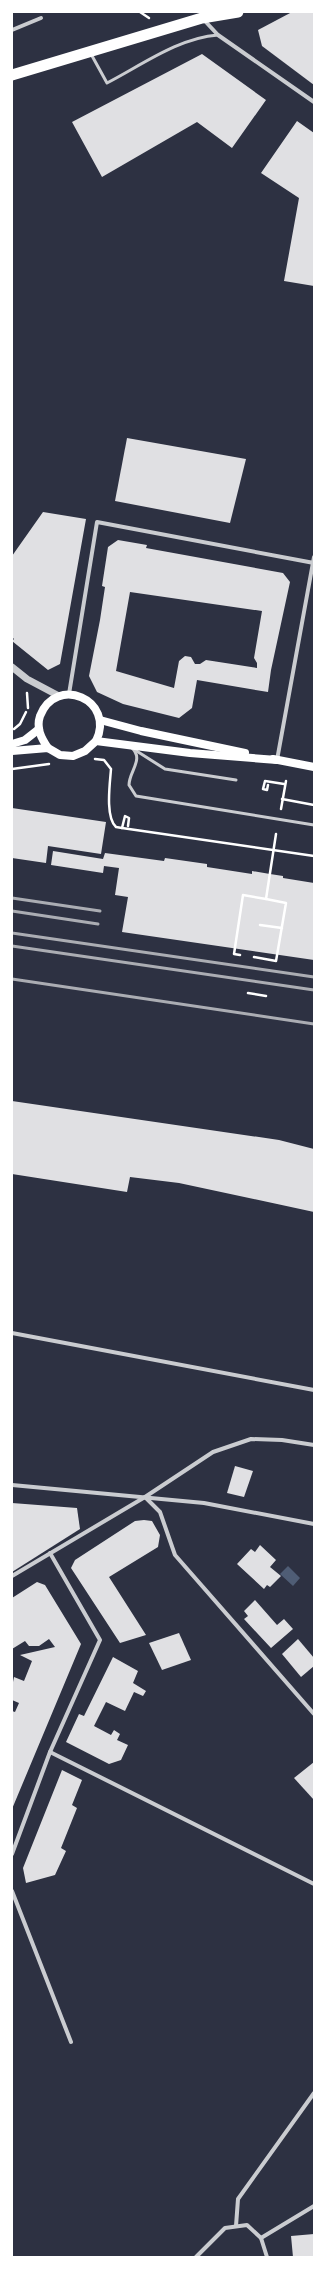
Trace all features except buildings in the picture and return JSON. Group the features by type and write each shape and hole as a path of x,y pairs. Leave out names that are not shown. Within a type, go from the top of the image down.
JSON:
{"highway":[{"path":"12,75 207,15 238,12"}],"main road":[{"path":"68,694 77,695 88,701 97,712 100,720 100,732 96,741 85,752 73,756 60,755 48,748 40,735 39,729 43,709 52,700 59,696 68,694"},
{"path":"100,720 141,731 314,767"},
{"path":"12,744 25,740 39,729"},
{"path":"96,741 131,748 277,760"},
{"path":"12,751 48,748"}],"street":[{"path":"207,15 218,35 314,102"},
{"path":"12,30 41,18"},
{"path":"68,694 97,522 313,563"},
{"path":"277,760 314,557"},
{"path":"12,667 27,679 59,696"},
{"path":"12,1333 314,1390"},
{"path":"12,1576 145,1497 213,1452 251,1439 282,1440 314,1445"},
{"path":"12,1485 204,1503 314,1524"},
{"path":"145,1497 160,1512 175,1555 314,1714"},
{"path":"12,1854 50,1752 100,1640 50,1553"},
{"path":"50,1752 314,1884"},
{"path":"12,1891 71,2042"},
{"path":"236,2226 238,2199 314,2093"},
{"path":"261,2238 314,2206"},
{"path":"196,2257 225,2228 247,2225 261,2238 267,2257"}],"lane":[{"path":"90,52 107,83 179,45 199,37 218,35"},
{"path":"131,748 165,769 236,780"},
{"path":"131,748 137,762 131,772 129,785 136,796 314,825"}],"path":[{"path":"140,12 149,18"},
{"path":"12,730 20,724 30,704 26,690"},
{"path":"93,760 104,760 110,766 111,773 108,786 112,821 116,827 314,856"},
{"path":"12,769 50,764"},
{"path":"268,785 267,790 263,789 265,781 284,784"},
{"path":"281,810 284,784 286,781"},
{"path":"282,800 314,805"},
{"path":"122,828 125,816 129,818 128,826"},
{"path":"266,899 276,834"},
{"path":"240,955 234,954 243,895 286,903 276,961 254,957"},
{"path":"239,921 244,922"},
{"path":"260,925 282,928"},
{"path":"248,993 266,996"}],"water":[{"path":"288,1566 300,1578 293,1586 280,1574"}],"railway":[{"path":"12,898 100,911"},
{"path":"12,911 98,924"},
{"path":"12,933 314,977"},
{"path":"12,946 314,990"},
{"path":"12,979 314,1024"}]}
